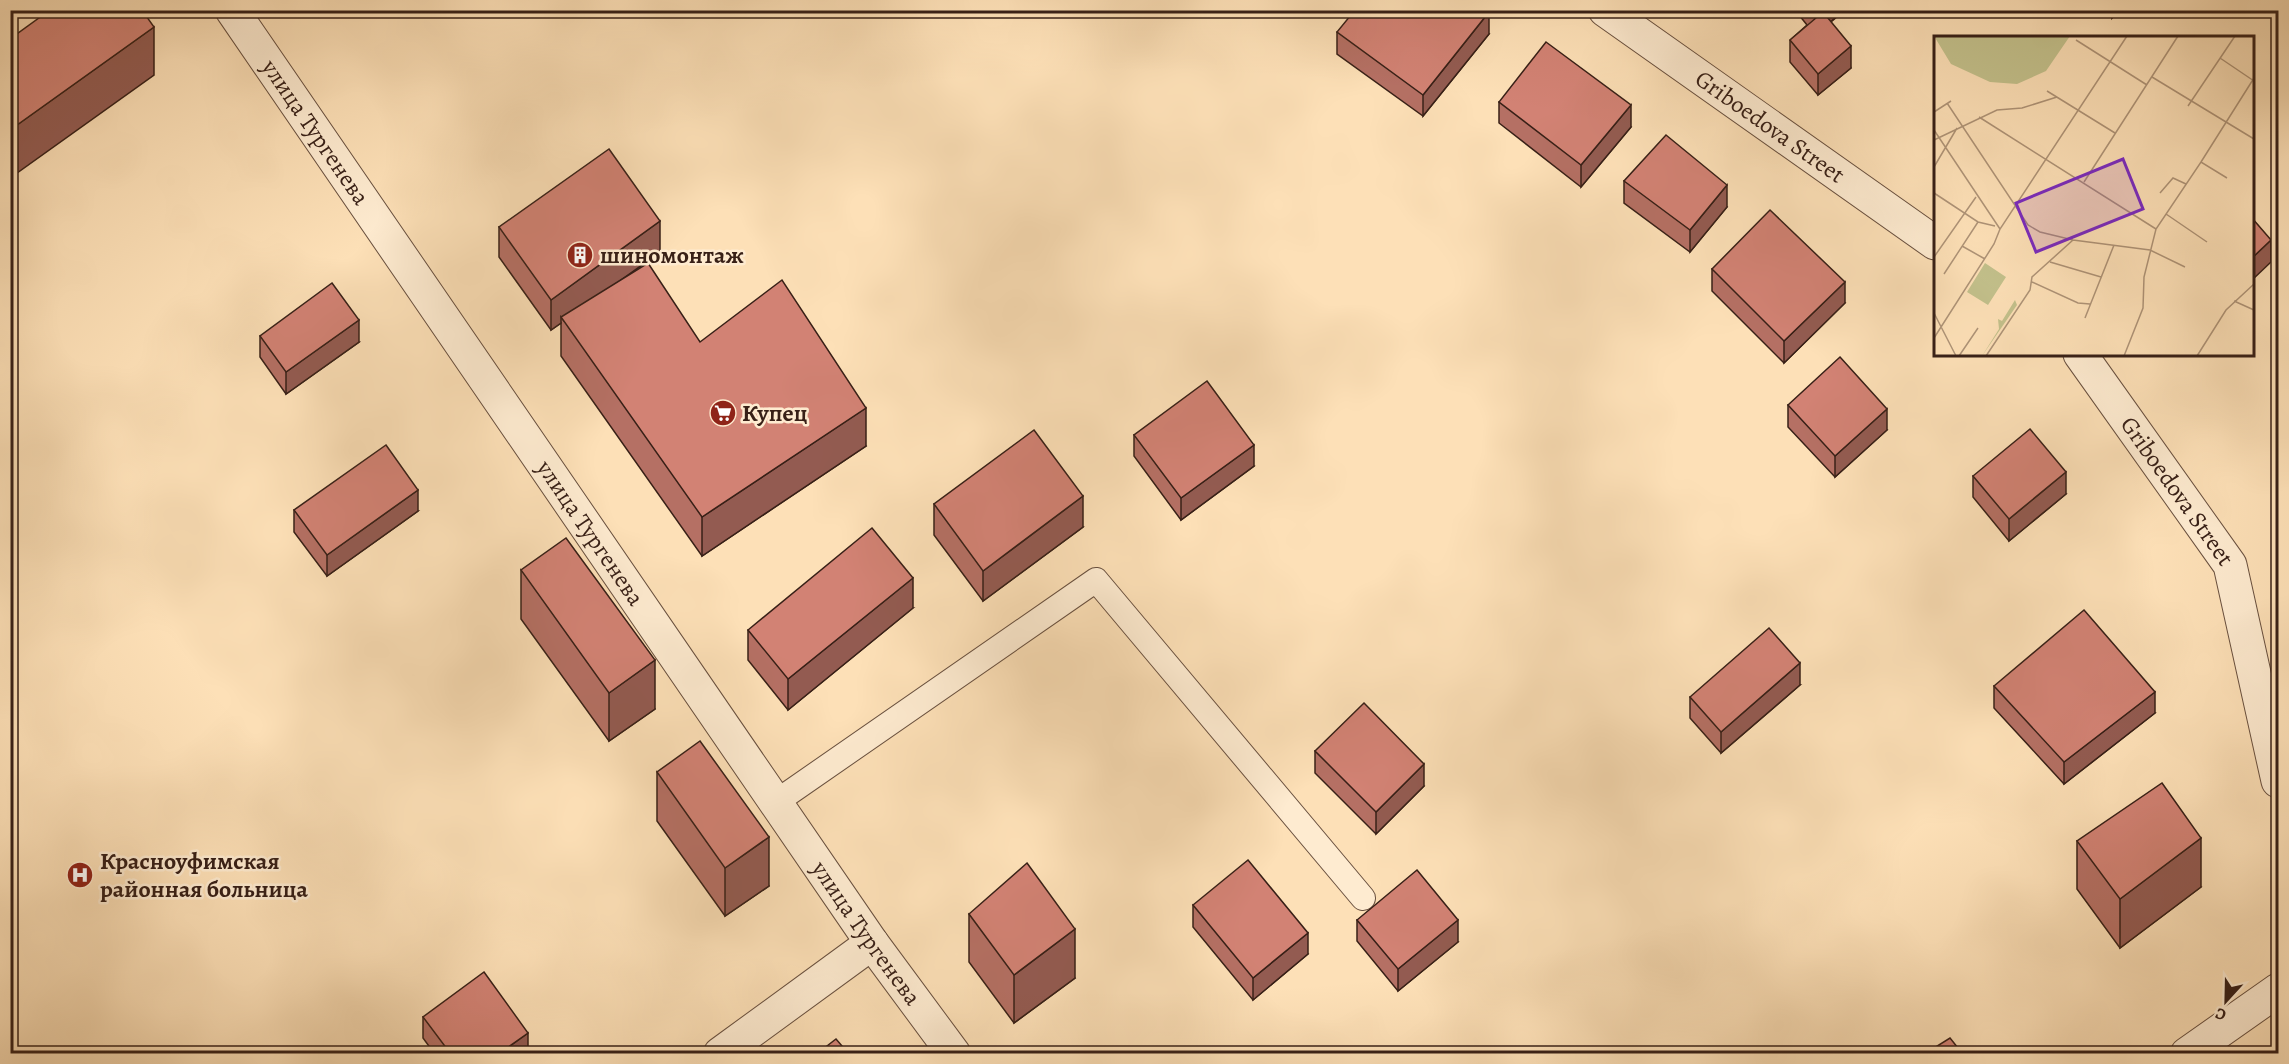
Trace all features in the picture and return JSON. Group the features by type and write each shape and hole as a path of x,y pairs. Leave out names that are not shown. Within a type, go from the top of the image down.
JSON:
{"street":[{"name":"улица Тургенева","path":"232,10 872,943 954,1053"},
{"name":"Griboedova Street","path":"1605,10 1934,242"},
{"name":"Griboedova Street","path":"2081,356 2230,565 2278,781"},
{"path":"720,1053 872,943"},
{"path":"2187,1053 2278,990"}],"lane":[{"path":"776,802 1096,580 1364,898"}],"building":[{"path":"50,10 142,10 154,27 10,130 10,39"},
{"path":"1355,10 1487,10 1489,12 1423,95 1337,32"},
{"path":"1823,12 1851,46 1818,74 1790,40"},
{"path":"1546,42 1631,105 1581,165 1499,102"},
{"path":"1666,135 1727,185 1690,230 1624,181"},
{"name":"шиномонтаж","path":"609,149 660,221 551,300 499,227"},
{"path":"1770,210 1845,282 1784,341 1712,269"},
{"path":"2253,219 2271,240 2253,257"},
{"name":"Купец","path":"648,263 700,342 782,280 866,408 702,517 561,317"},
{"path":"332,283 359,320 286,372 260,336"},
{"path":"1840,357 1887,409 1835,456 1788,405"},
{"path":"1207,381 1254,445 1181,498 1134,435"},
{"path":"2030,429 2066,472 2009,519 1973,476"},
{"path":"1034,430 1083,496 983,571 934,504"},
{"path":"386,445 418,490 327,555 294,510"},
{"path":"872,528 913,578 788,679 748,630"},
{"path":"566,538 655,660 609,693 521,570"},
{"path":"2084,610 2155,692 2064,762 1994,686"},
{"path":"1769,628 1800,663 1721,732 1690,697"},
{"path":"1364,703 1424,764 1376,812 1315,751"},
{"path":"700,741 769,837 725,868 657,772"},
{"path":"2162,783 2201,838 2120,899 2077,841"},
{"path":"1248,860 1308,933 1253,978 1193,905"},
{"path":"1027,863 1075,929 1014,975 969,914"},
{"path":"1417,870 1458,920 1398,969 1357,920"},
{"path":"484,972 528,1033 500,1053 450,1053 423,1017"},
{"path":"1950,1038 1962,1053 1926,1053"},
{"path":"836,1039 848,1053 818,1053"}],"place":[{"name":"шиномонтаж","path":"580,255"},
{"name":"Купец","path":"723,413"},
{"name":"Красноуфимская районная больница","path":"80,875"}]}
